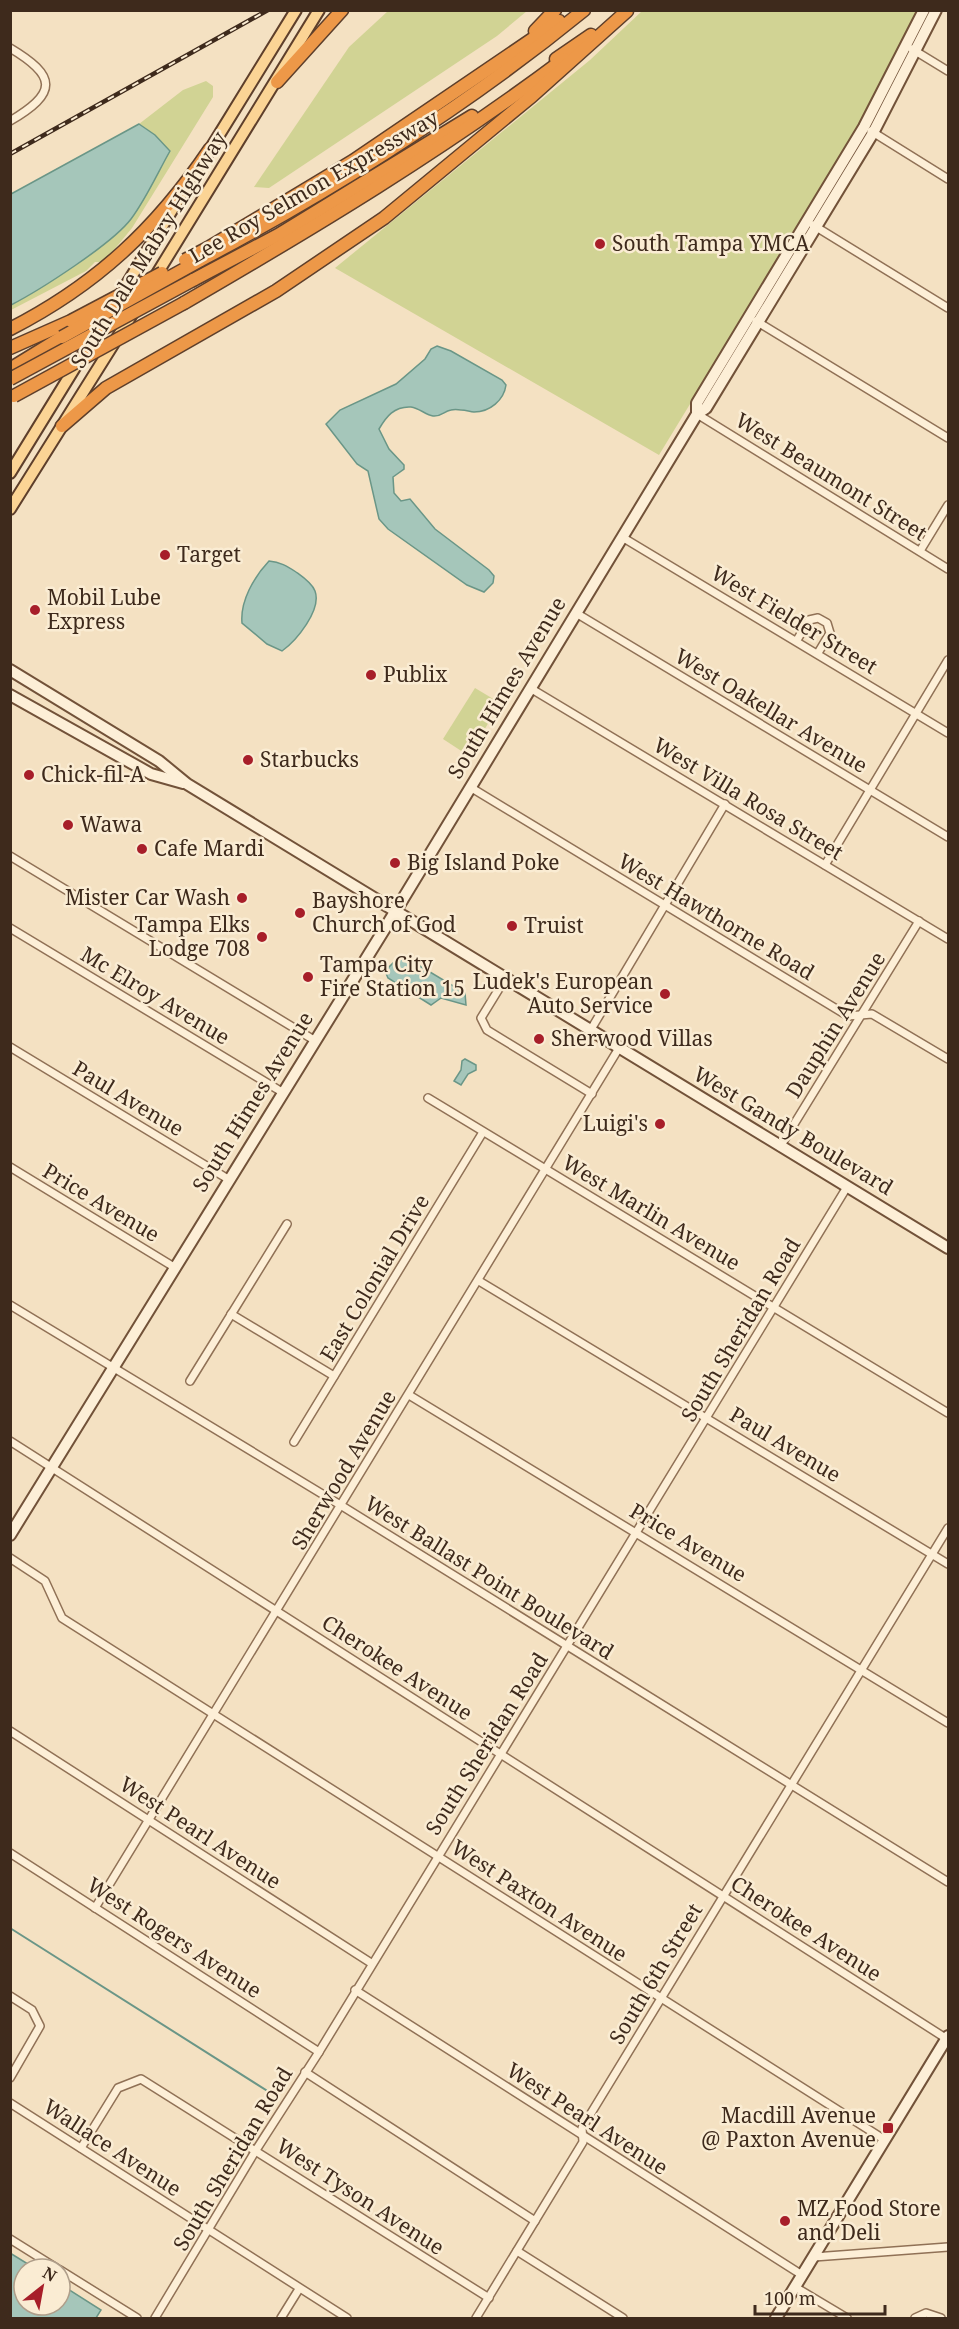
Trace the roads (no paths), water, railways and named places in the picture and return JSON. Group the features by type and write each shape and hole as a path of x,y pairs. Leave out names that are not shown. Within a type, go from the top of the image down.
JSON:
{"highway":[{"path":"277,82 342,10"},
{"path":"491,67 555,10"},
{"name":"Lee Roy Selmon Expressway","path":"10,348 71,321 208,248 353,161 575,10"},
{"path":"10,363 287,214 391,151 522,59 584,10"},
{"path":"12,397 184,303 358,201 441,147 627,10"},
{"path":"62,426 106,388 276,291 384,218 532,96 627,10"},
{"name":"Lee Roy Selmon Expressway","path":"10,379 278,235 427,145 627,10"},
{"path":"10,329 69,297 114,262 159,216 210,149"},
{"path":"10,369 62,337"}],"main road":[{"name":"South Dale Mabry Highway","path":"10,473 296,10"},
{"name":"South Dale Mabry Highway","path":"10,509 277,82 319,10"}],"street":[{"name":"South Himes Avenue","path":"10,1535 395,912 697,414 697,402 754,319 869,130 910,48 924,10"},
{"name":"South Himes Avenue","path":"910,48 936,10"},
{"path":"10,48 32,61 43,73 46,83 44,95 35,106 10,121"},
{"path":"910,48 948,71"},
{"path":"869,130 948,178"},
{"path":"812,224 948,308"},
{"path":"754,319 948,438"},
{"name":"West Beaumont Street","path":"697,414 948,569"},
{"path":"920,552 948,505"},
{"name":"West Fielder Street","path":"622,537 797,640 948,733"},
{"name":"West Oakellar Avenue","path":"576,613 948,837"},
{"path":"797,640 809,620 818,618 827,623 830,633 818,653"},
{"path":"825,865 948,660"},
{"name":"West Gandy Boulevard","path":"10,670 159,761 187,784 948,1248"},
{"name":"West Villa Rosa Street","path":"530,688 948,939"},
{"name":"West Gandy Boulevard","path":"10,695 151,774 187,784"},
{"name":"West Hawthorne Road","path":"470,787 848,1016 872,1014 948,1059"},
{"path":"590,1031 725,804"},
{"path":"10,856 314,1040"},
{"name":"Dauphin Avenue","path":"780,1147 919,921"},
{"name":"Mc Elroy Avenue","path":"10,928 282,1092"},
{"path":"505,979 481,1018 487,1030 592,1094"},
{"name":"Paul Avenue","path":"10,1047 228,1179"},
{"name":"Sherwood Avenue","path":"95,1908 547,1170 619,1048"},
{"name":"West Marlin Avenue","path":"428,1098 948,1413"},
{"name":"East Colonial Drive","path":"294,1442 483,1132"},
{"name":"Price Avenue","path":"10,1167 174,1267"},
{"name":"South Sheridan Road","path":"155,2319 256,2150 319,2052 371,1963 847,1187"},
{"path":"190,1381 287,1224"},
{"name":"Paul Avenue","path":"479,1281 948,1564"},
{"name":"West Ballast Point Boulevard","path":"10,1305 342,1506 948,1882"},
{"path":"231,1314 334,1376"},
{"name":"Price Avenue","path":"409,1395 637,1531 948,1723"},
{"name":"Cherokee Avenue","path":"10,1441 948,2038"},
{"name":"South 6th Street","path":"476,2319 583,2142 582,2128 948,1528"},
{"name":"West Paxton Avenue","path":"10,1558 45,1581 62,1618 885,2140"},
{"name":"West Pearl Avenue","path":"10,1731 371,1963"},
{"name":"West Rogers Avenue","path":"10,1853 319,2052"},
{"name":"West Pearl Avenue","path":"355,1990 802,2275"},
{"path":"10,1996 32,2010 40,2026 10,2078"},
{"path":"776,2319 948,2038"},
{"path":"305,2072 535,2221"},
{"name":"West Tyson Avenue","path":"81,2148 118,2088 141,2079 489,2298"},
{"name":"Wallace Avenue","path":"10,2103 347,2319"},
{"path":"10,2239 38,2257"},
{"path":"814,2257 948,2247"},
{"path":"517,2251 622,2319"},
{"path":"72,2278 137,2319"},
{"path":"795,2287 848,2319"},
{"path":"281,2319 299,2289"},
{"path":"915,2319 926,2313 941,2319"}],"water":[{"path":"139,124 155,135 170,151 147,195 131,219 92,253 57,278 11,305 11,194"},
{"path":"437,346 451,351 502,380 506,385 502,396 491,407 474,412 453,409 436,416 411,407 400,408 388,417 379,429 389,449 404,465 404,469 393,477 394,493 401,501 410,499 435,529 489,570 494,576 493,583 484,592 467,585 388,529 379,519 368,471 357,464 326,424 340,410 396,384 425,359 431,349"},
{"path":"269,561 277,562 296,572 310,583 315,591 315,607 311,616 294,640 282,651 267,644 242,623 243,606 249,590"},
{"path":"398,958 410,960 465,993 466,1005 441,998 431,1005 388,978 385,971"},
{"path":"465,1059 476,1065 476,1070 468,1074 461,1085 454,1081"},
{"path":"10,2253 16,2257 12,2257 12,2317 72,2317 72,2292 101,2310 96,2318 11,2318"}],"waterway":[{"path":"10,1928 277,2097"}],"railway":[{"path":"10,154 268,10"}],"place":[{"name":"South Tampa YMCA","path":"600,244"},
{"name":"Target","path":"165,555"},
{"name":"Mobil Lube Express","path":"35,610"},
{"name":"Publix","path":"371,675"},
{"name":"Starbucks","path":"248,760"},
{"name":"Chick-fil-A","path":"29,775"},
{"name":"Wawa","path":"68,825"},
{"name":"Cafe Mardi","path":"142,849"},
{"name":"Big Island Poke","path":"395,863"},
{"name":"Mister Car Wash","path":"242,898"},
{"name":"Bayshore Church of God","path":"300,913"},
{"name":"Truist","path":"512,926"},
{"name":"Tampa Elks Lodge 708","path":"262,937"},
{"name":"Tampa City Fire Station 15","path":"308,977"},
{"name":"Ludek's European Auto Service","path":"665,994"},
{"name":"Sherwood Villas","path":"539,1039"},
{"name":"Luigi's","path":"660,1124"},
{"name":"Macdill Avenue @ Paxton Avenue","path":"888,2128"},
{"name":"MZ Food Store and Deli","path":"785,2221"}]}
